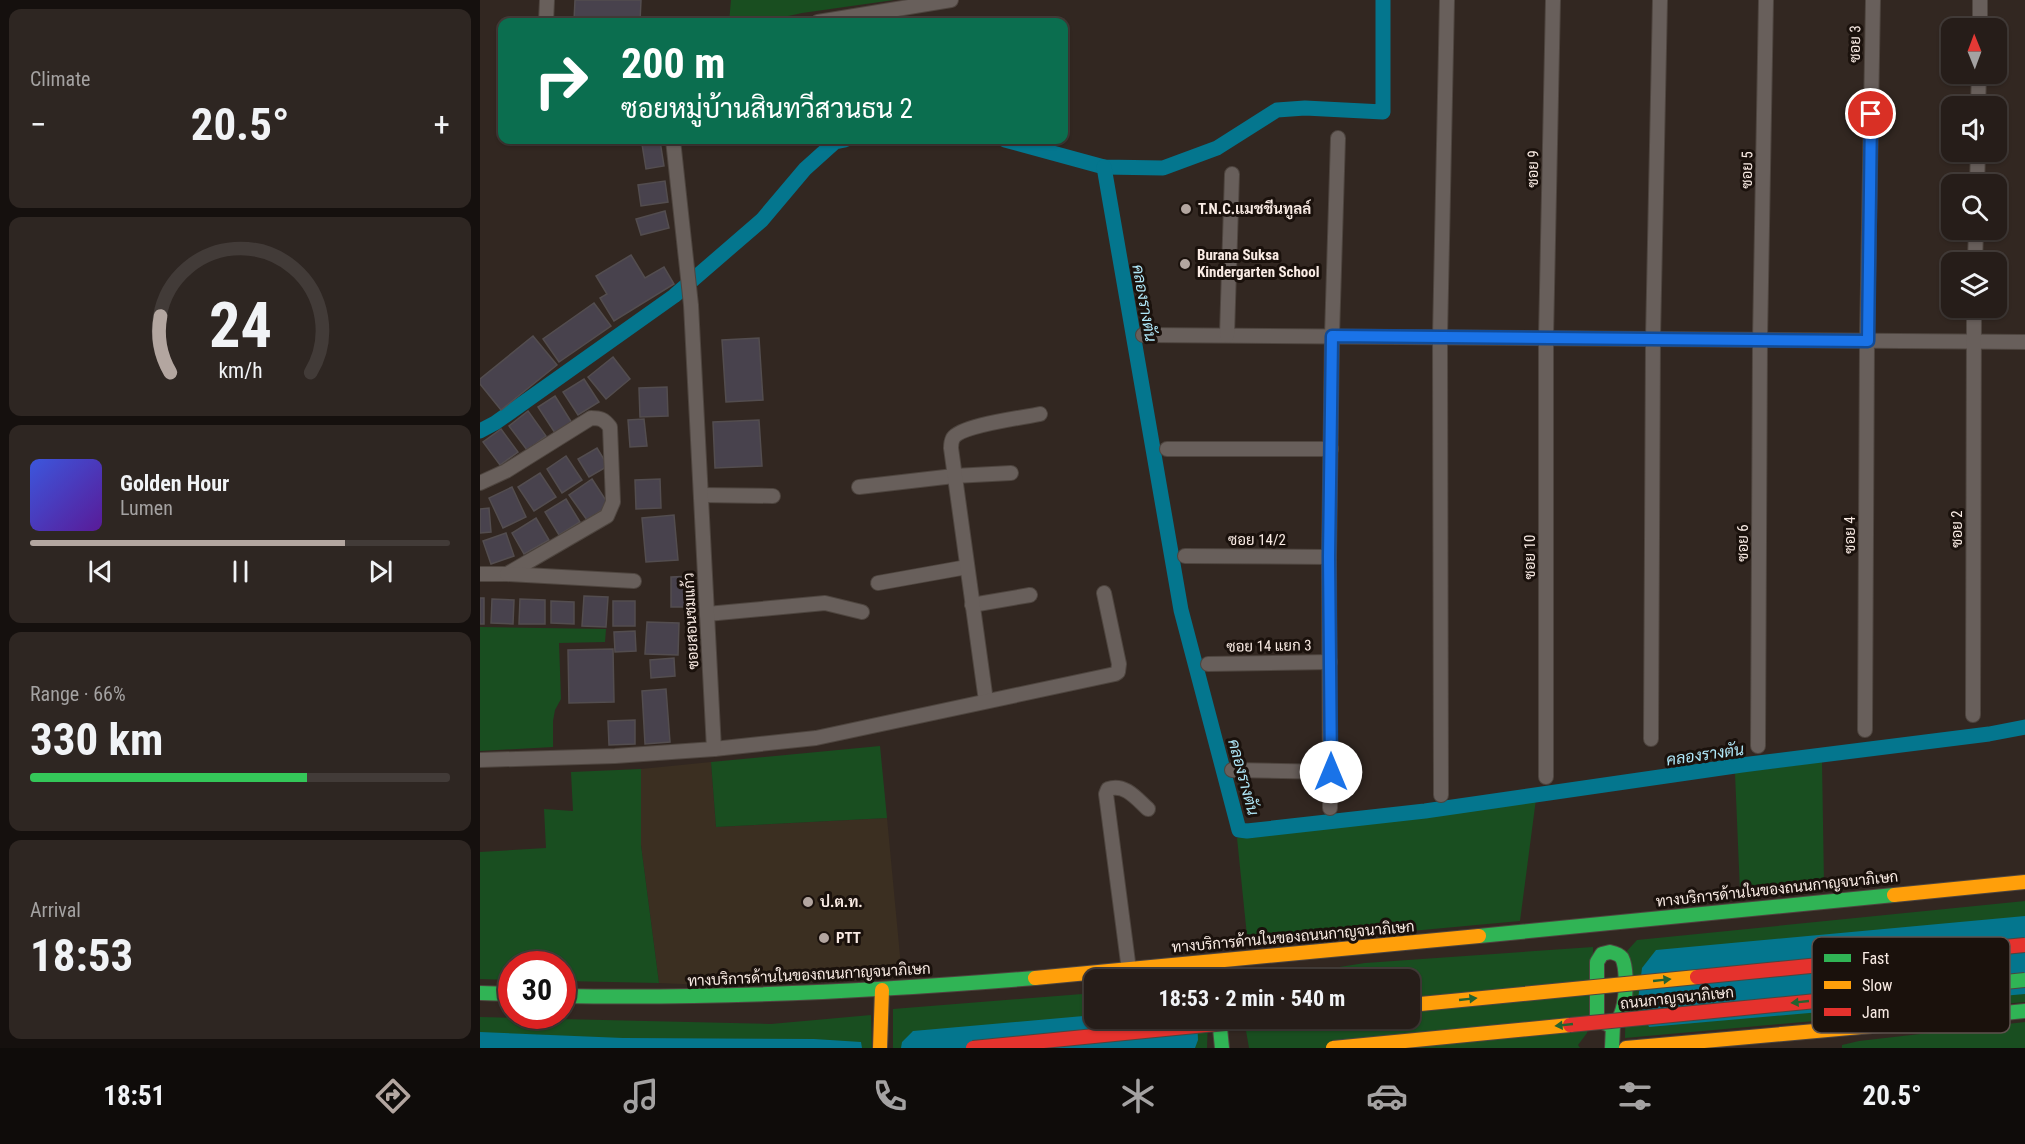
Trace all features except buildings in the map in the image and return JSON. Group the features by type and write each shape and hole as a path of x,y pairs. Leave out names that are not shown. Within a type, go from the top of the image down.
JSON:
{"main road":[{"name":"ทางบริการด้านในของถนนกาญจนาภิเษก","path":"1150,969 1613,937 2025,882"},
{"path":"1613,937 1624,963 1623,1014 1613,1025 1603,1023 1597,1017 1597,962 1606,952 1613,937"},
{"name":"ถนนกาญจนาภิเษก","path":"2010,946 2025,945"},
{"name":"ถนนกาญจนาภิเษก","path":"1420,1004 1812,966"},
{"name":"ทางบริการด้านในของถนนกาญจนาภิเษก","path":"576,996 742,997 882,990 1084,974"},
{"name":"ถนนกาญจนาภิเษก","path":"2010,981 2025,980"},
{"path":"880,1048 882,990"},
{"path":"480,993 498,994"},
{"name":"ถนนกาญจนาภิเษก","path":"1333,1048 1812,1001"},
{"path":"2010,1013 2025,1011"},
{"path":"1612,1048 1613,1025"},
{"path":"973,1048 1165,1029"},
{"path":"1220,1029 1222,1048"},
{"path":"1626,1048 1812,1032"}],"street":[{"path":"546,18 547,0"},
{"path":"842,18 951,0"},
{"path":"1441,795 1440,337 1447,0"},
{"name":"ซอย 9","path":"1546,338 1553,0"},
{"path":"1651,739 1653,339 1660,0"},
{"name":"ซอย 5","path":"1760,340 1766,0"},
{"name":"ซอย 3","path":"1868,341 1873,0"},
{"path":"1980,0 1980,18"},
{"path":"1330,808 1329,557 1338,138"},
{"name":"ซอยสอนชมแก้ว","path":"674,144 691,305 714,749"},
{"path":"1227,335 1232,174"},
{"name":"ซอย 2","path":"1973,715 1974,318"},
{"path":"1143,335 2025,342"},
{"name":"ซอย 10","path":"1546,338 1546,777"},
{"name":"ซอย 6","path":"1758,746 1760,340"},
{"name":"ซอย 4","path":"1865,730 1868,341"},
{"path":"986,701 951,447 953,439 959,433 974,427 1040,414"},
{"path":"480,483 506,471 591,418 605,420 610,427 613,502 607,516 507,574"},
{"path":"1167,449 1331,449"},
{"path":"860,487 954,476 1011,473"},
{"path":"701,495 773,496"},
{"name":"ซอย 14/2","path":"1185,556 1329,557"},
{"path":"878,583 967,567"},
{"path":"480,574 634,581"},
{"path":"480,760 615,756 714,749 816,738 1109,676 1118,672 1119,664 1104,593"},
{"path":"972,605 1030,596"},
{"path":"707,614 825,603 862,612"},
{"name":"ซอย 14 แยก 3","path":"1208,664 1330,662"},
{"path":"1232,770 1331,772"},
{"path":"1129,969 1106,805 1108,789 1113,787 1125,789 1148,809"}],"shaded area":[{"name":"ป.ต.ท.","path":"711,762 716,827 887,818 902,977 727,986 659,983 641,845 641,769"}],"green space":[{"path":"731,0 894,0 779,18 729,18"},
{"path":"480,627 606,629 605,642 559,643 561,699 555,710 553,721 553,747 480,751"},
{"path":"880,746 887,818 716,827 711,762"},
{"path":"1822,762 1824,885 1740,892 1735,773"},
{"path":"641,769 641,845 659,983 576,981 576,951 498,951 498,980 480,979 480,852 546,848 544,809 573,811 571,772"},
{"path":"1536,799 1520,921 1248,946 1237,838"},
{"path":"2025,901 2025,1002 2010,1003 2010,937 1812,937 1812,1021 1625,1038 1627,951 1637,940"},
{"path":"1593,947 1594,1001 1587,1033 1578,1045 1580,1048 1249,1048 1246,1029 1420,1029 1420,969 1326,969 1365,963"},
{"path":"1084,994 1084,1029 1208,1029 1207,1048 893,1048 893,1009"},
{"path":"871,1015 872,1048 480,1048 480,1017 498,1017 498,1029 576,1029 576,1019 771,1024"},
{"path":"2025,1022 2025,1048 1842,1048 1842,1045 1859,1041 1929,1033 2010,1033 2010,1024"}],"water":[{"path":"2025,916 2025,994 2010,995 2010,937 1812,937 1812,1013 1649,1027 1638,1000 1642,968 1656,950"},
{"path":"1084,1016 1084,1029 1197,1029 1198,1040 1195,1048 901,1048 902,1042 913,1031"},
{"path":"480,1032 623,1038 814,1039 861,1042 862,1048 480,1048"}],"waterway":[{"path":"1020,144 1104,167 1163,168 1217,148 1277,110 1305,108 1383,112 1383,0"},
{"path":"480,431 495,423 674,296 762,220 805,169 833,144"},
{"name":"คลองรางตัน","path":"1104,167 1181,610 1239,830 1247,831 1425,811 1742,765 1989,734 2025,727"}],"traffic: fast":[{"path":"1479,936 1894,895"},
{"path":"1610,952 1622,958 1626,991 1620,1016 1615,1023 1607,1024 1597,1017 1597,962 1602,954 1610,952"},
{"path":"576,996 798,993 1035,978"},
{"path":"2010,982 2025,980"},
{"path":"480,993 498,994"},
{"path":"2010,1012 2025,1011"},
{"path":"1612,1048 1613,1025"},
{"path":"1220,1029 1222,1048"}],"traffic: slow":[{"path":"1894,895 2025,882"},
{"path":"1035,978 1479,936"},
{"path":"1420,1004 1697,977"},
{"path":"880,1048 882,990"},
{"path":"1333,1048 1570,1025"},
{"path":"1626,1048 1812,1031"}],"traffic: jam":[{"path":"2010,946 2025,945"},
{"path":"1697,977 1812,966"},
{"path":"1570,1025 1812,1001"},
{"path":"973,1048 1165,1029"}],"place":[{"name":"T.N.C.แมชชีนทูลล์","path":"1186,209"},
{"name":"Burana Suksa Kindergarten School","path":"1185,264"},
{"name":"ป.ต.ท.","path":"808,902"},
{"name":"PTT","path":"824,938"}],"route":[{"path":"1331,772 1329,557 1332,336 1868,341 1871,114"}]}
